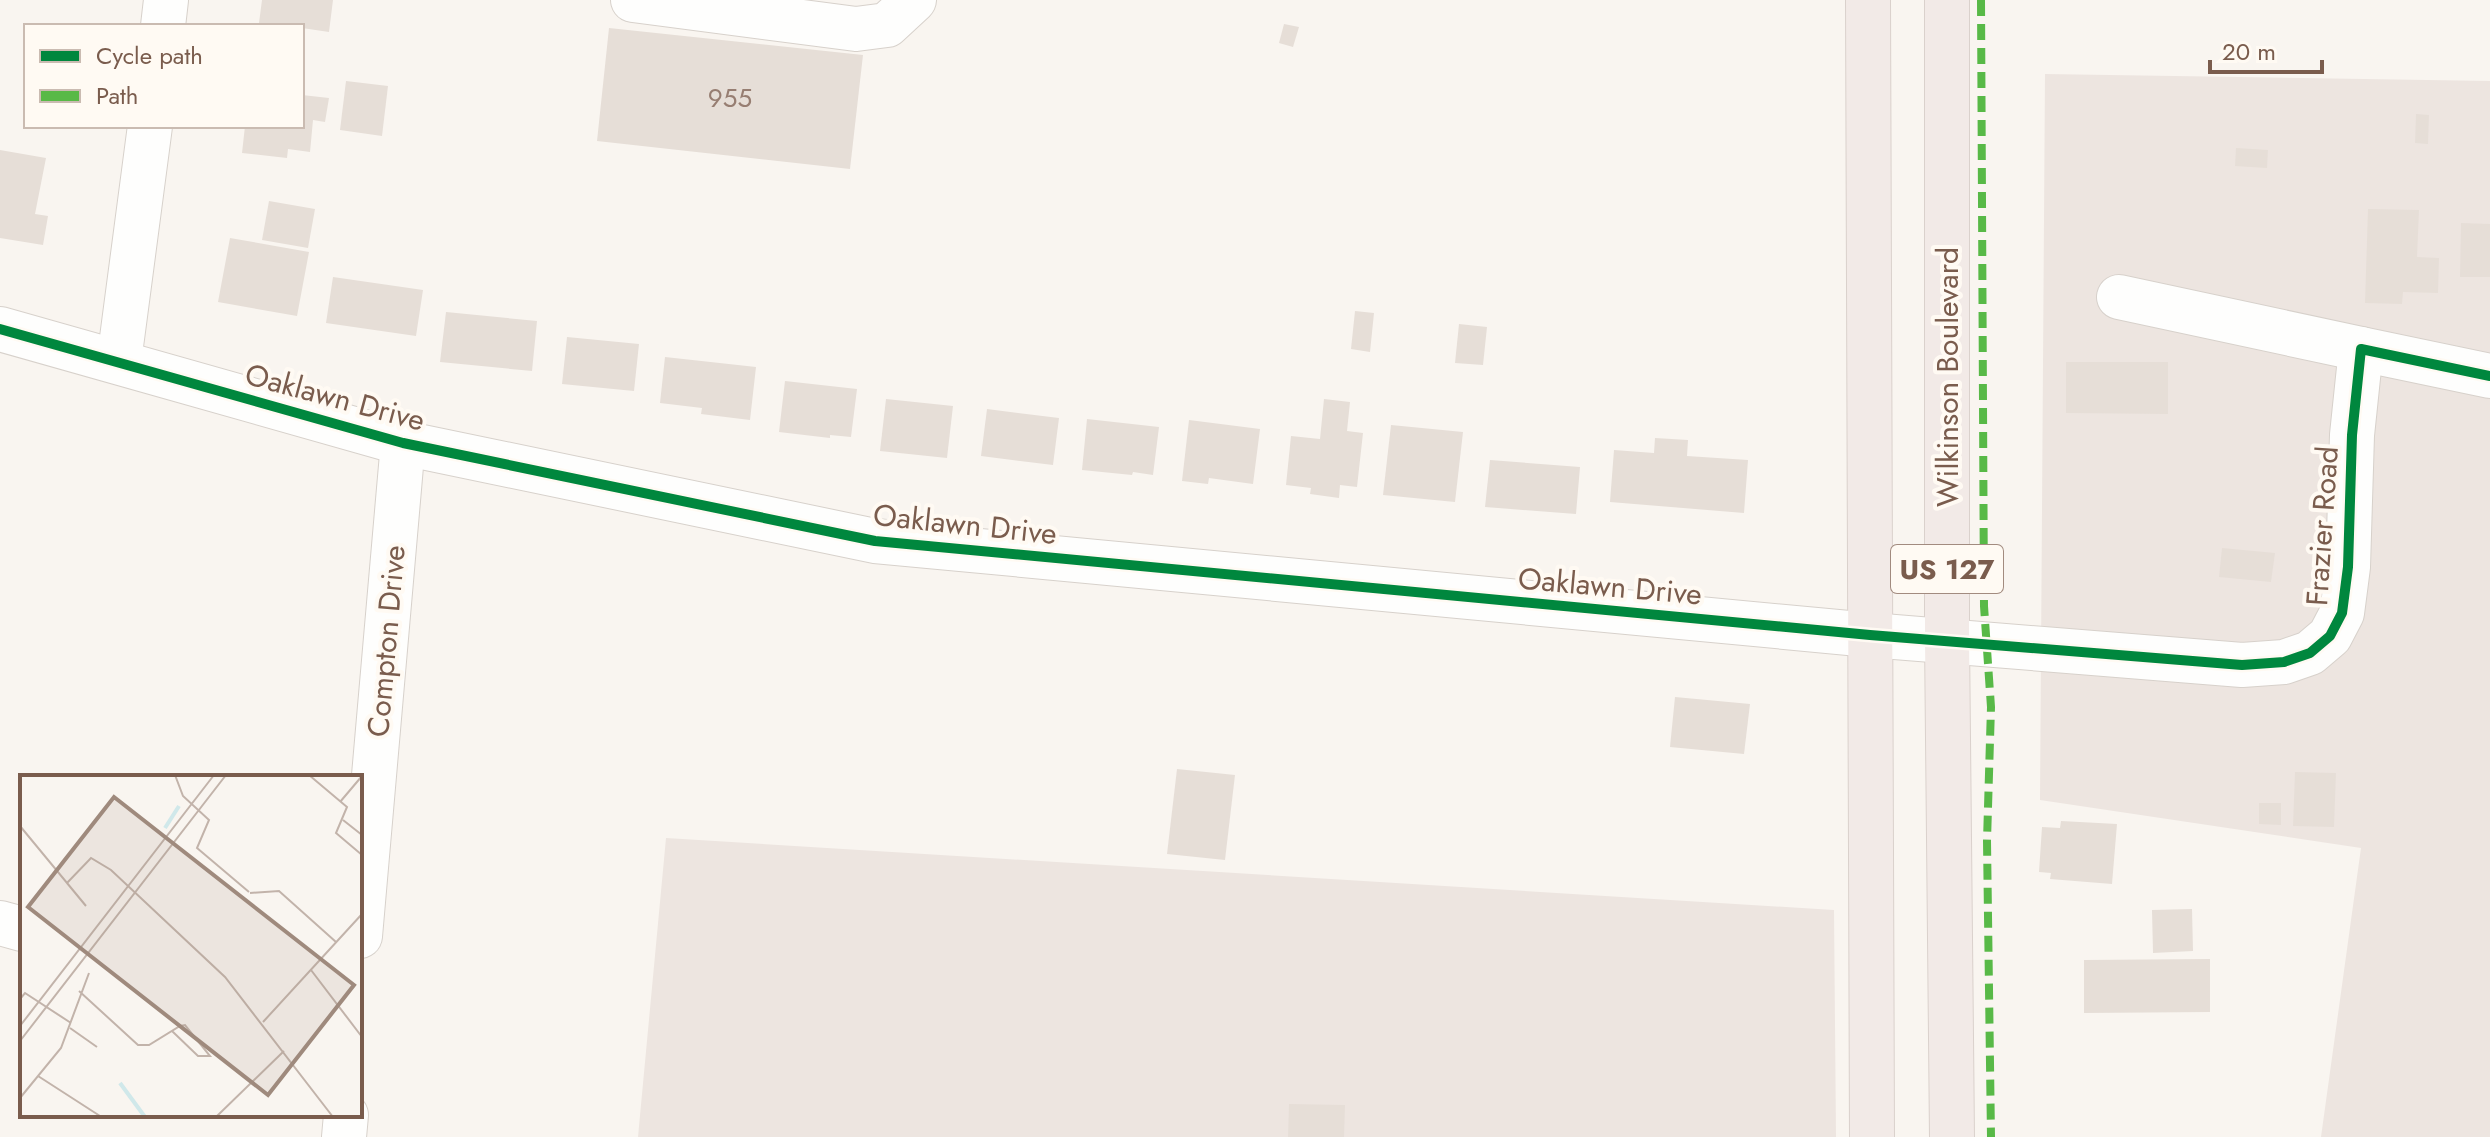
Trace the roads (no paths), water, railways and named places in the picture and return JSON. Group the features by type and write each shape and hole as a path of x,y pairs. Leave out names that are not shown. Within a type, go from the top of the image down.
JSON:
{"highway":[{"name":"US 127","path":"1868,0 1872,1137"},
{"name":"Wilkinson Boulevard","path":"1947,0 1947,639 1952,1137"}],"street":[{"path":"163,24 166,0"},
{"path":"633,0 856,29 887,25 914,0"},
{"path":"119,361 150,128"},
{"path":"2119,297 2490,376"},
{"name":"Oaklawn Drive","path":"0,329 403,443 875,541 1870,635 1947,639"},
{"name":"Frazier Road","path":"1947,639 2143,659 2242,665 2284,662 2321,646 2337,626 2345,599 2352,435 2361,349"},
{"name":"Compton Drive","path":"362,913 403,443"},
{"path":"0,923 20,928"},
{"path":"344,1137 346,1117"}]}
